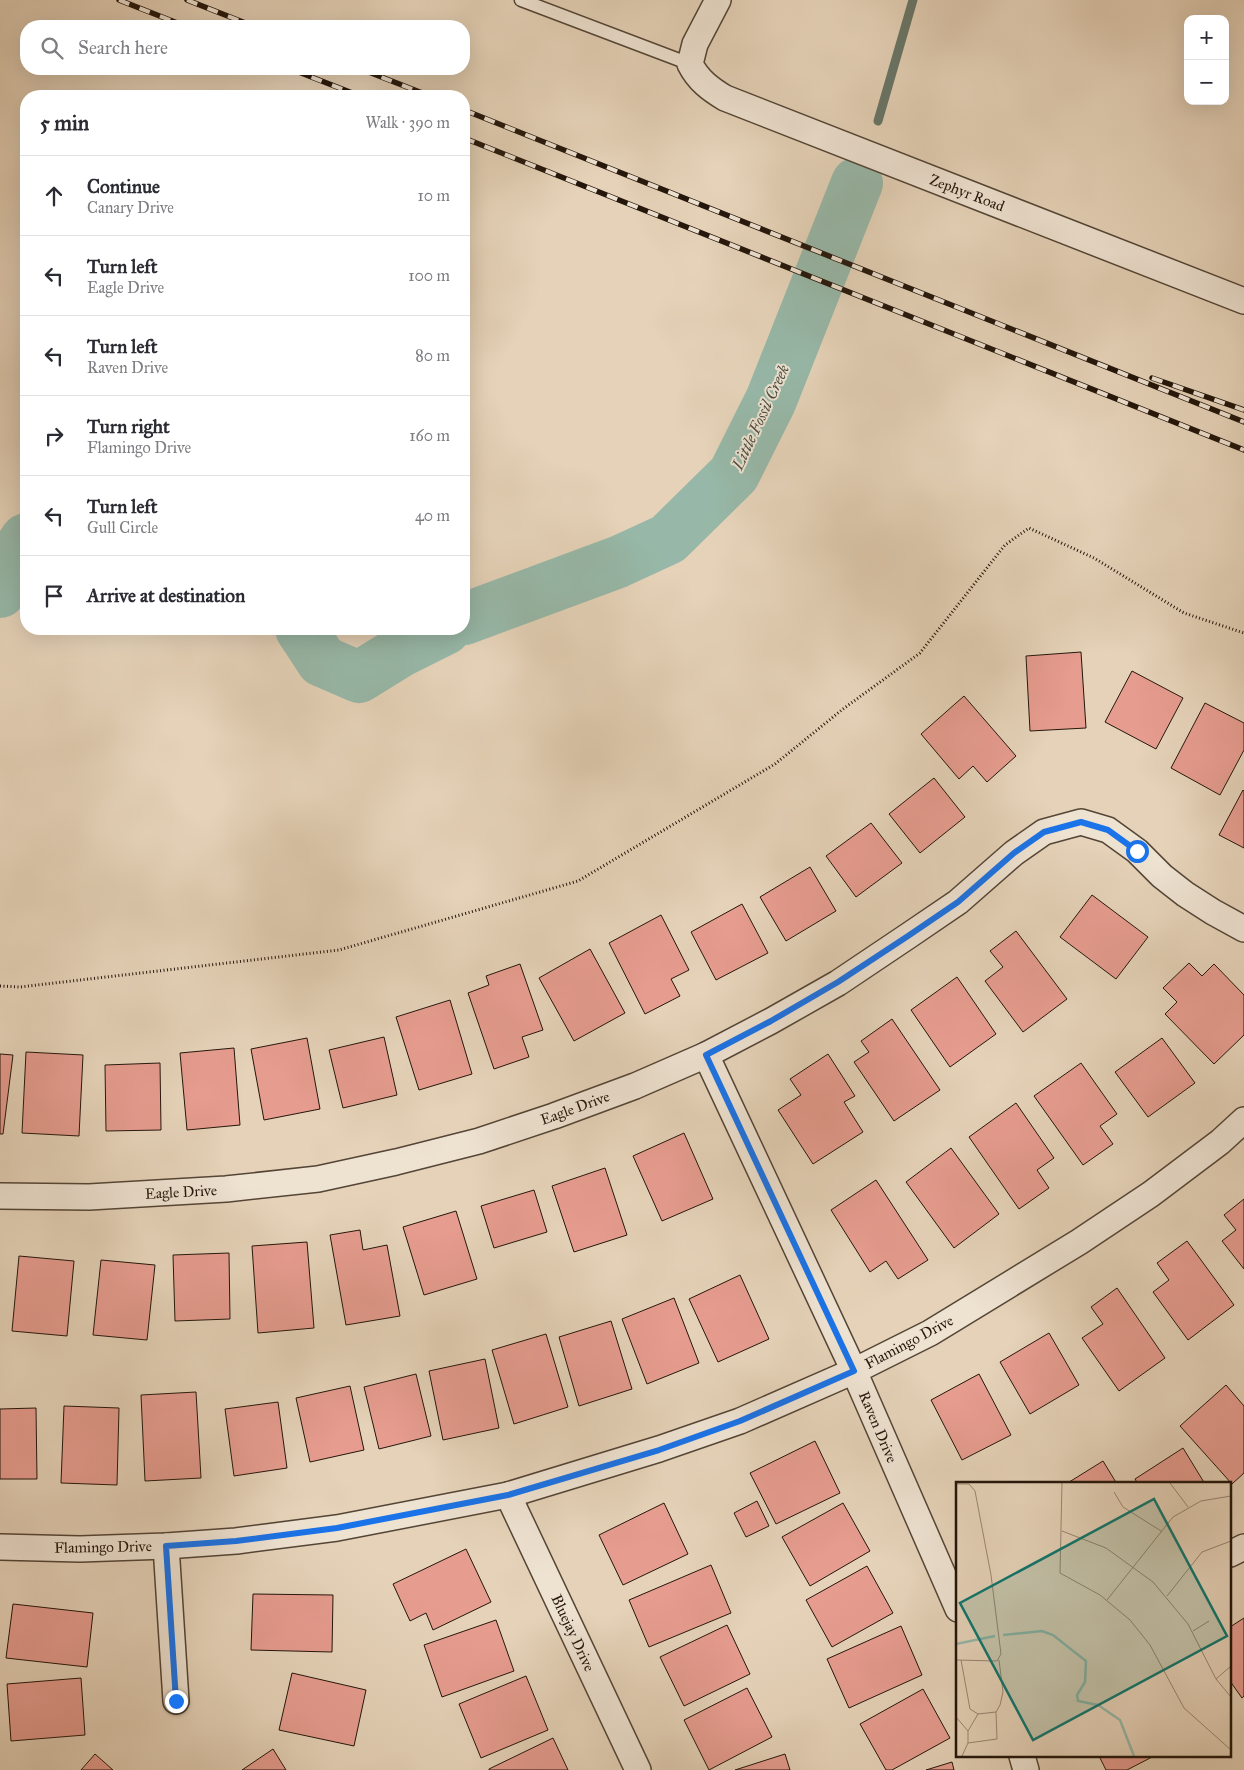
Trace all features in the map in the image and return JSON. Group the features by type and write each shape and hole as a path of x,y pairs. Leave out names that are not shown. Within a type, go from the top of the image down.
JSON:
{"street":[{"path":"693,70 695,44 718,0"},
{"name":"Zephyr Road","path":"693,70 708,87 725,98 1244,301"},
{"name":"Eagle Drive","path":"0,1196 90,1198 226,1189 318,1179 479,1141 554,1116 635,1086 706,1055 771,1021 838,982 958,902 1014,853 1044,832 1081,822 1108,830 1137,851 1162,876 1185,894 1244,929"},
{"name":"Raven Drive","path":"706,1055 854,1371 956,1605"},
{"name":"Flamingo Drive","path":"0,1546 80,1549 166,1546 236,1541 337,1528 508,1495 659,1450 740,1421 854,1371 930,1333 1079,1242 1150,1194 1220,1142 1244,1120"},
{"name":"Bluejay Drive","path":"508,1495 638,1770"},
{"path":"166,1546 176,1701"},
{"path":"1232,1553 1244,1547"}],"lane":[{"path":"521,0 693,70"}],"path":[{"path":"0,986 20,987 339,950 578,881 775,764 843,708 920,654 1005,545 1029,528 1094,558 1184,613 1244,633"}],"building":[{"path":"1081,652 1086,728 1030,731 1026,656"},
{"path":"1132,671 1183,698 1156,749 1105,722"},
{"path":"964,696 1016,756 987,782 973,766 959,779 921,734"},
{"path":"1205,703 1244,723 1244,750 1220,795 1171,768"},
{"path":"934,778 965,817 920,853 889,814"},
{"path":"1244,791 1244,848 1219,835"},
{"path":"871,823 902,863 856,897 826,856"},
{"path":"810,867 836,911 786,941 760,897"},
{"path":"1092,895 1148,937 1116,979 1060,937"},
{"path":"742,904 768,953 716,980 691,932"},
{"path":"661,915 689,970 671,979 680,996 645,1014 609,943"},
{"path":"1016,931 1067,999 1023,1032 985,981 1003,967 990,951"},
{"path":"590,949 625,1013 574,1041 539,978"},
{"path":"1189,963 1202,976 1214,964 1244,995 1244,1035 1214,1064 1165,1014 1177,1002 1163,988"},
{"path":"520,964 543,1030 522,1037 529,1057 494,1069 468,993 489,985 486,976"},
{"path":"957,977 996,1034 950,1067 911,1010"},
{"path":"450,1000 472,1074 419,1090 396,1017"},
{"path":"892,1019 940,1090 894,1121 854,1062 869,1052 861,1041"},
{"path":"384,1037 397,1095 343,1108 329,1050"},
{"path":"307,1038 320,1109 264,1120 251,1049"},
{"path":"1162,1038 1195,1083 1148,1117 1115,1072"},
{"path":"234,1048 240,1125 187,1130 180,1053"},
{"path":"26,1052 83,1055 79,1136 22,1133"},
{"path":"0,1054 13,1055 3,1134 0,1134"},
{"path":"828,1054 855,1096 844,1102 863,1132 813,1164 778,1110 801,1095 790,1079"},
{"path":"160,1063 161,1130 106,1131 105,1065"},
{"path":"1081,1063 1117,1114 1100,1126 1113,1144 1083,1165 1034,1096"},
{"path":"1016,1103 1054,1158 1037,1170 1049,1188 1019,1209 969,1137"},
{"path":"684,1133 713,1199 662,1221 633,1156"},
{"path":"951,1148 999,1214 954,1248 906,1182"},
{"path":"605,1168 627,1235 574,1252 552,1186"},
{"path":"876,1180 928,1260 898,1279 886,1261 870,1272 831,1210"},
{"path":"534,1190 547,1232 494,1248 481,1206"},
{"path":"1244,1199 1244,1269 1222,1241 1236,1230 1224,1215"},
{"path":"456,1211 477,1279 424,1295 403,1227"},
{"path":"360,1230 363,1250 387,1245 400,1316 346,1325 330,1235"},
{"path":"1187,1241 1234,1305 1188,1340 1153,1292 1169,1280 1157,1263"},
{"path":"307,1242 314,1328 258,1333 252,1246"},
{"path":"229,1253 230,1319 175,1321 173,1255"},
{"path":"19,1256 74,1261 67,1336 12,1331"},
{"path":"101,1260 155,1265 147,1340 93,1335"},
{"path":"740,1275 769,1339 718,1362 689,1299"},
{"path":"1117,1288 1165,1358 1119,1391 1082,1338 1103,1324 1091,1307"},
{"path":"674,1298 699,1363 647,1384 622,1319"},
{"path":"611,1321 632,1389 579,1406 559,1337"},
{"path":"1049,1333 1079,1385 1030,1414 1000,1362"},
{"path":"546,1334 568,1407 514,1424 492,1350"},
{"path":"485,1359 499,1428 443,1440 429,1371"},
{"path":"416,1374 431,1436 379,1449 364,1387"},
{"path":"979,1374 1011,1435 962,1460 931,1400"},
{"path":"1226,1385 1244,1406 1244,1473 1232,1484 1180,1426"},
{"path":"350,1386 364,1450 310,1462 296,1398"},
{"path":"196,1392 201,1478 145,1481 141,1395"},
{"path":"278,1402 287,1468 234,1476 225,1409"},
{"path":"64,1406 119,1408 117,1485 61,1483"},
{"path":"36,1408 37,1479 0,1479 0,1409"},
{"path":"815,1441 840,1493 776,1524 750,1473"},
{"path":"1183,1448 1204,1482 1137,1482 1135,1479"},
{"path":"1103,1461 1116,1482 1069,1482"},
{"path":"757,1501 769,1526 746,1537 734,1513"},
{"path":"664,1503 688,1554 623,1585 599,1535"},
{"path":"843,1503 870,1551 810,1586 782,1537"},
{"path":"466,1549 491,1602 433,1630 426,1613 410,1621 393,1584"},
{"path":"711,1565 731,1613 649,1647 629,1600"},
{"path":"867,1566 893,1613 832,1647 806,1600"},
{"path":"253,1594 333,1595 332,1652 251,1650"},
{"path":"13,1604 93,1613 87,1667 6,1658"},
{"path":"1244,1618 1244,1696 1242,1698 1232,1684 1232,1626"},
{"path":"496,1620 514,1671 442,1697 424,1645"},
{"path":"727,1625 750,1674 684,1706 660,1657"},
{"path":"901,1626 922,1675 849,1708 827,1659"},
{"path":"292,1673 366,1690 354,1746 279,1730"},
{"path":"526,1676 548,1730 481,1758 459,1704"},
{"path":"81,1678 85,1735 11,1741 7,1684"},
{"path":"747,1688 772,1737 709,1770 684,1720"},
{"path":"923,1689 950,1738 892,1770 886,1770 860,1724"},
{"path":"553,1738 568,1770 489,1770 489,1769"},
{"path":"273,1749 286,1770 242,1770"},
{"path":"95,1754 113,1770 81,1770"},
{"path":"785,1754 790,1770 735,1770"},
{"path":"1100,1758 1150,1758 1127,1770 1106,1770"},
{"path":"952,1762 954,1770 926,1770"}],"waterway":[{"name":"Little Fossil Creek","path":"878,121 913,0"},
{"name":"Little Fossil Creek","path":"470,617 618,562 668,539 734,474 771,400 857,183"},
{"name":"Little Fossil Creek","path":"0,592 20,548"},
{"name":"Little Fossil Creek","path":"305,635 322,661 359,677 401,651 433,635"}],"railway":[{"path":"119,0 170,20"},
{"path":"187,0 238,20"},
{"path":"306,75 345,90"},
{"path":"376,75 415,90"},
{"path":"470,112 1244,422"},
{"path":"470,140 1244,450"},
{"path":"1152,378 1244,410"}],"route":[{"path":"176,1701 166,1546 236,1541 337,1528 508,1495 659,1450 740,1421 854,1371 706,1055 771,1021 838,982 908,936 958,902 1014,853 1044,832 1081,822 1108,830 1137,851"}]}
